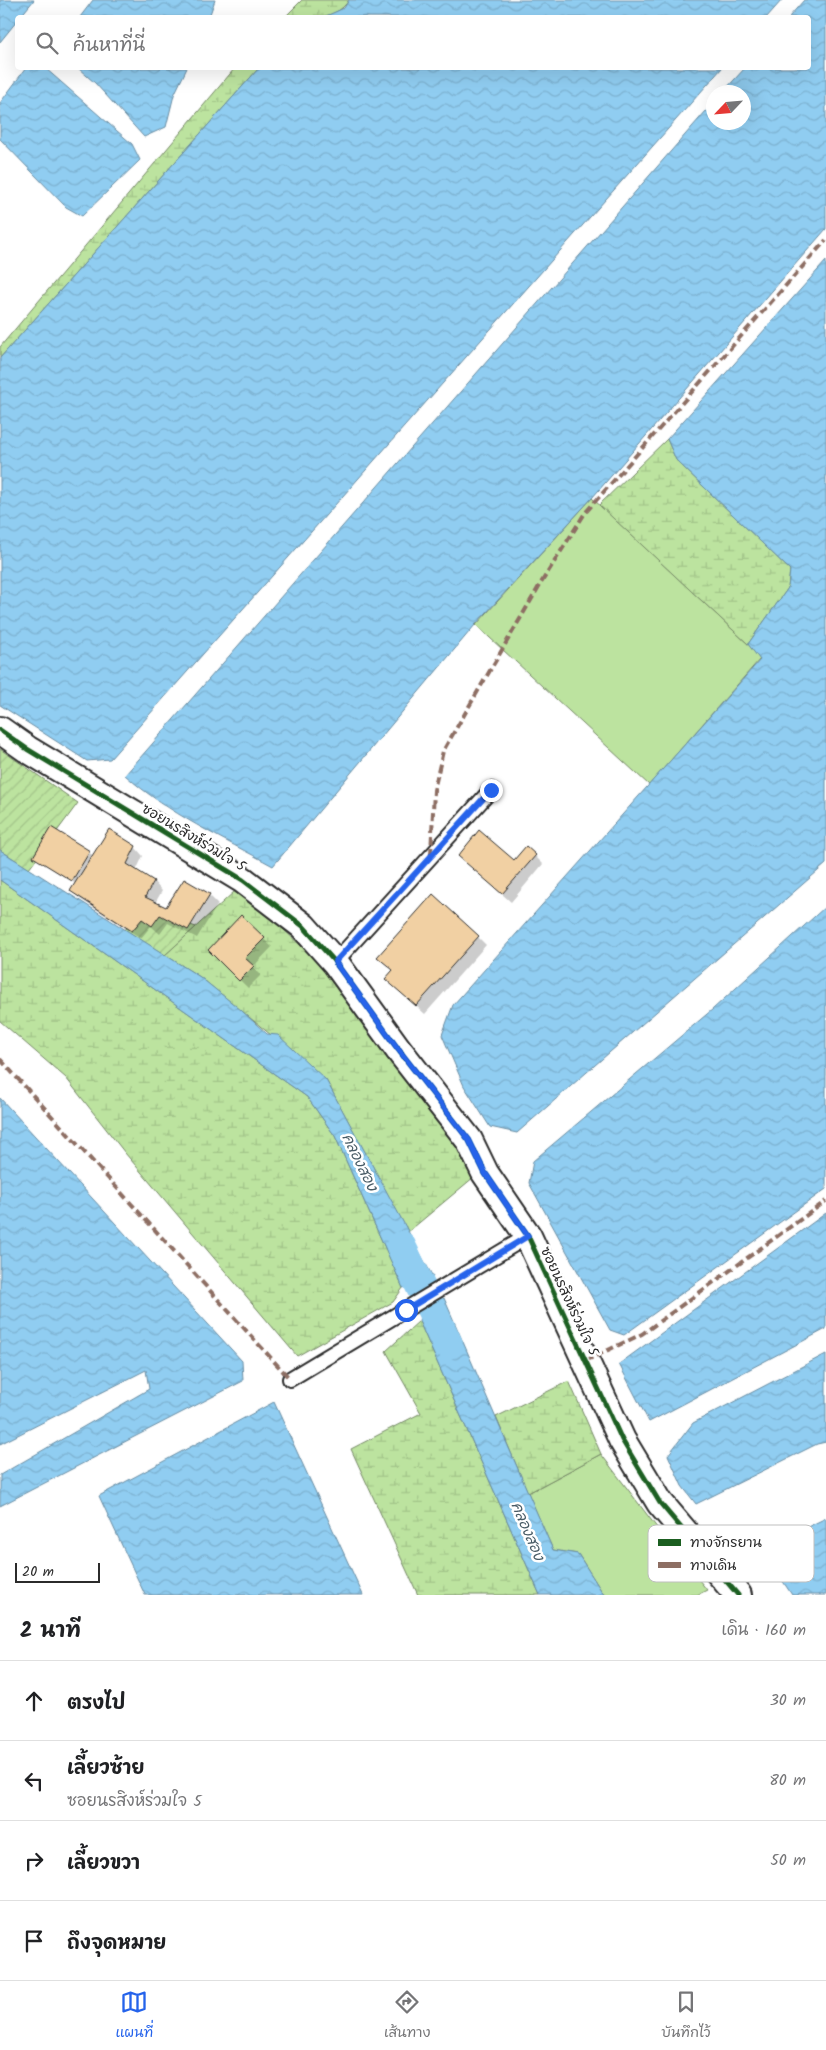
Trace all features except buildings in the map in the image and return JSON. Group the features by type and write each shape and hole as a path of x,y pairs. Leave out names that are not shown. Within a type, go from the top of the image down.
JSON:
{"street":[{"name":"ซอยนรสิงห์ร่วมใจ 5","path":"0,730 27,749 243,880 303,926 335,962 398,1049 469,1140 485,1173 528,1236 622,1440 660,1503 679,1525"},
{"name":"ซอยนรสิงห์ร่วมใจ 5","path":"727,1582 738,1595"}],"lane":[{"path":"335,962 491,790"},
{"path":"290,1379 528,1236"}],"green space":[{"path":"302,0 349,0 336,12 328,15 287,15"},
{"path":"233,70 257,70 0,358 0,347"},
{"path":"667,439 676,460 790,570 788,588 748,644 599,505"},
{"path":"592,498 748,644 760,659 649,785 476,625"},
{"path":"0,749 78,803 29,869 0,850"},
{"path":"0,880 307,1097 335,1136 403,1288 393,1302 297,1356 125,1153 66,1078 0,1021"},
{"path":"235,891 264,911 317,961 428,1100 474,1177 408,1232 326,1080 200,977 165,955"},
{"path":"142,908 196,927 165,955 125,930"},
{"path":"419,1321 540,1595 418,1595 351,1449 421,1413 386,1351"},
{"path":"569,1381 601,1454 528,1493 496,1417"},
{"path":"601,1454 655,1525 648,1525 648,1582 701,1582 707,1590 697,1595 604,1595 578,1554 553,1550 528,1493"}],"water":[{"path":"0,0 34,0 22,15 15,15 15,23 0,42"},
{"path":"93,0 215,0 210,15 82,15"},
{"path":"349,0 782,0 769,15 328,15 344,8"},
{"path":"804,0 826,0 826,229 592,498 475,625 273,866 178,814 125,775 706,111 706,130 751,130 751,85 729,85 743,70 811,70 811,15 791,15"},
{"path":"25,70 47,70 132,144 140,160 82,216 66,207 0,139 0,103"},
{"path":"80,70 186,70 174,95 166,127 144,137 95,83"},
{"path":"257,70 720,70 110,759 87,761 0,705 0,358"},
{"path":"826,261 826,864 517,1133 490,1127 464,1086 442,1035 453,1005 760,660 748,644 788,588 790,570 676,460 667,439"},
{"path":"0,850 200,977 267,1034 278,1035 326,1080 433,1277 403,1288 335,1136 307,1097 0,880"},
{"path":"826,906 826,1189 624,1335 610,1330 529,1183 533,1161 713,1009"},
{"path":"0,1098 242,1361 243,1381 0,1506 0,1475 149,1389 146,1370 0,1444"},
{"path":"826,1213 826,1329 649,1422 619,1364"},
{"path":"444,1298 553,1550 578,1554 604,1595 540,1595 419,1321 420,1315"},
{"path":"826,1354 826,1442 817,1444 696,1504 682,1486 668,1455 693,1423"},
{"path":"274,1402 363,1595 145,1595 99,1496"},
{"path":"826,1518 826,1595 792,1595 783,1582 814,1582 814,1525 812,1525"}],"waterway":[{"name":"คลองสอง","path":"401,1246 448,1344"}],"marked path":[{"path":"431,855 434,790 443,751 541,583 585,513 826,240"},
{"path":"0,1059 290,1379"},
{"path":"585,1361 642,1334 826,1201"}],"cycle path":[{"path":"0,730 27,749 243,880 303,926 335,962 398,1049 469,1140 485,1173 528,1236 622,1440 660,1503 679,1525"},
{"path":"727,1582 738,1595"}],"route":[{"path":"406,1310 528,1236 485,1173 469,1140 398,1049 335,962 491,790"}]}
